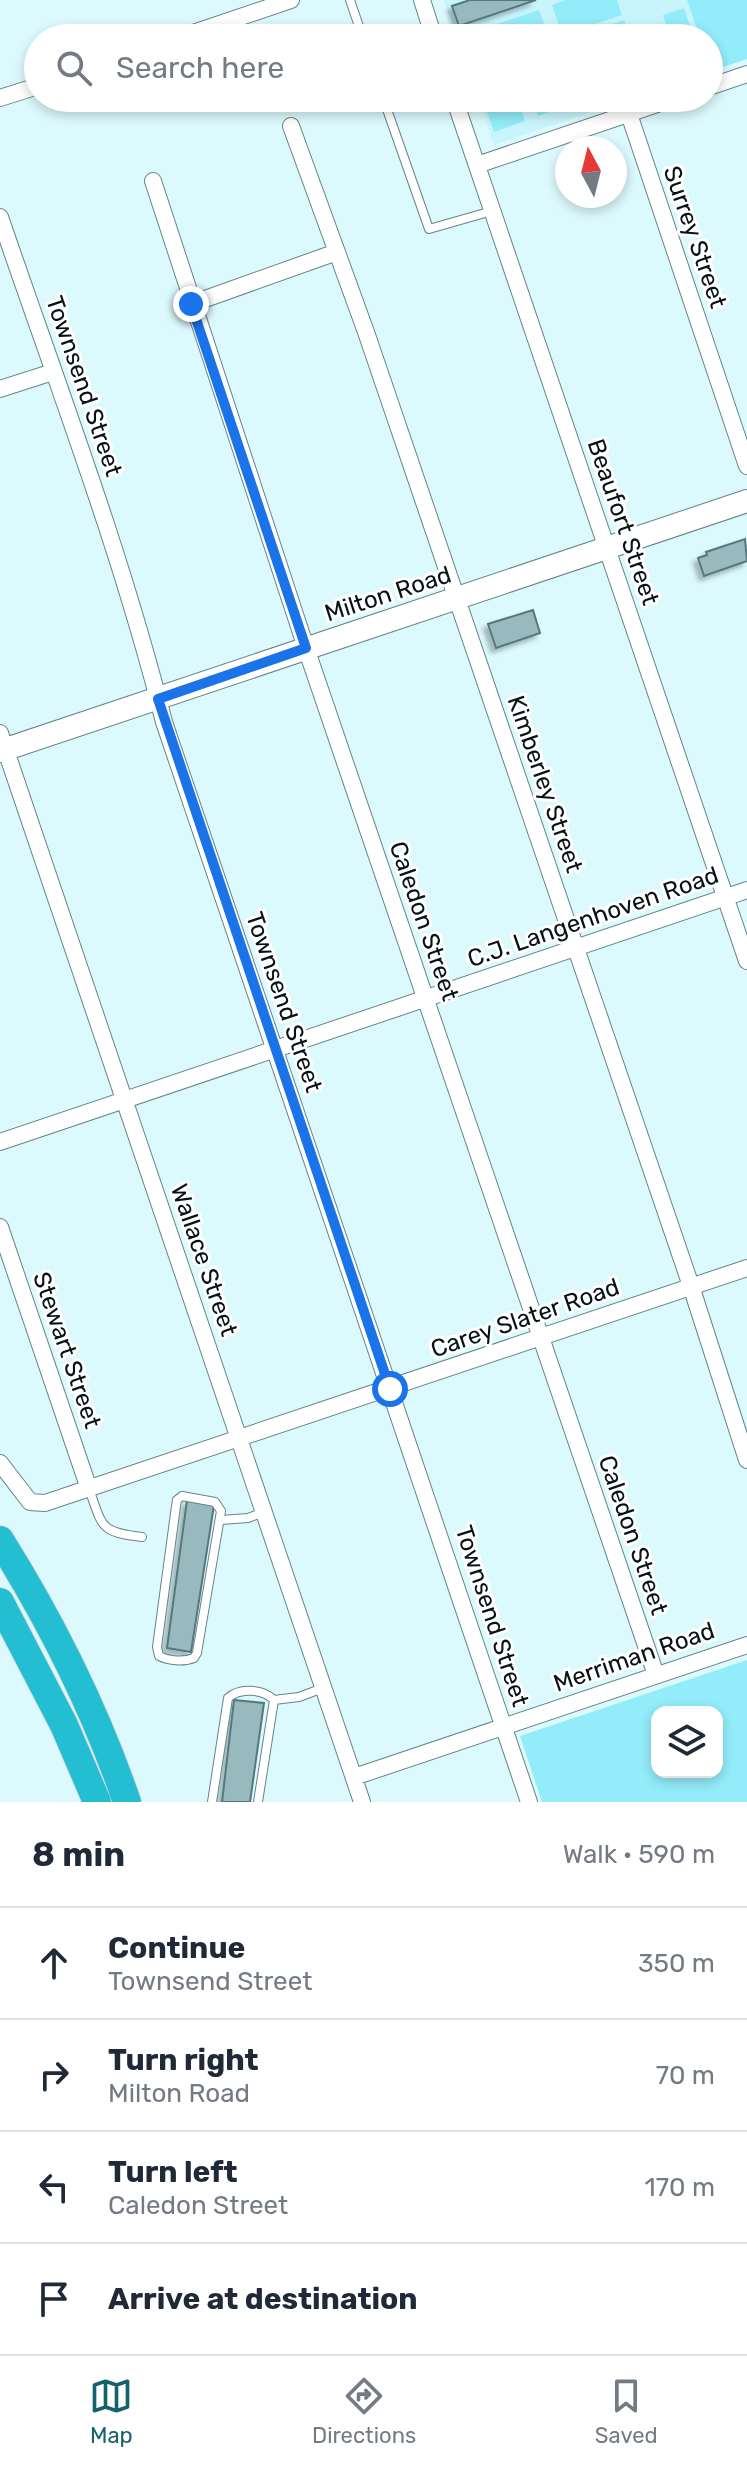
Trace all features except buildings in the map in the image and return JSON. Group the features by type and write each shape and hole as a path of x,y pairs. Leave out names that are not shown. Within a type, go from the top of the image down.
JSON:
{"highway":[{"path":"0,1540 62,1646 127,1802"},
{"path":"0,1572 14,1598 4,1616"},
{"path":"4,1616 39,1627 62,1646"},
{"path":"4,1616 64,1725 97,1802"}],"street":[{"path":"220,24 291,0"},
{"path":"422,0 430,24"},
{"path":"723,82 747,74"},
{"path":"0,98 24,90"},
{"name":"Beaufort Street","path":"459,112 747,961"},
{"path":"477,165 635,112"},
{"name":"Surrey Street","path":"629,114 747,466"},
{"name":"Kimberley Street","path":"291,126 576,948 747,1460"},
{"name":"Caledon Street","path":"153,181 306,648 656,1675"},
{"name":"Townsend Street","path":"0,217 131,605 158,699 275,1050 529,1802"},
{"path":"191,304 337,252"},
{"path":"0,389 53,372"},
{"name":"Milton Road","path":"2,744 158,699 747,501"},
{"name":"Wallace Street","path":"2,744 362,1802"},
{"name":"C.J. Langenhoven Road","path":"0,1142 747,890"},
{"name":"Stewart Street","path":"0,1227 89,1489"},
{"name":"Carey Slater Road","path":"0,1463 30,1502 45,1503 747,1268"},
{"name":"Merriman Road","path":"354,1777 747,1645"}],"lane":[{"path":"350,0 358,24"},
{"path":"388,112 429,229 492,211"},
{"path":"89,1489 102,1524 107,1529 113,1533 142,1537"},
{"path":"187,1496 215,1502 220,1506 221,1520 197,1653 194,1658 184,1661 163,1659 157,1647 177,1500 187,1496"},
{"path":"221,1520 248,1518 264,1512"},
{"path":"212,1802 228,1698 240,1691 267,1694 274,1700 299,1697 324,1688"},
{"path":"258,1802 274,1700"}],"shaded area":[{"path":"444,0 747,0 747,59 723,67 723,24 452,24"},
{"path":"566,0 617,0 622,15 595,24 558,24 552,5"},
{"path":"687,0 747,0 747,59 723,67 723,24 695,24"},
{"path":"684,8 689,24 666,24 663,15"},
{"path":"539,10 544,24 497,24"},
{"path":"483,112 591,112 494,145"},
{"path":"487,112 522,112 525,121 494,132"},
{"path":"747,1660 747,1802 542,1802 520,1736"}],"route":[{"path":"191,304 306,648 158,699 390,1389"}]}
